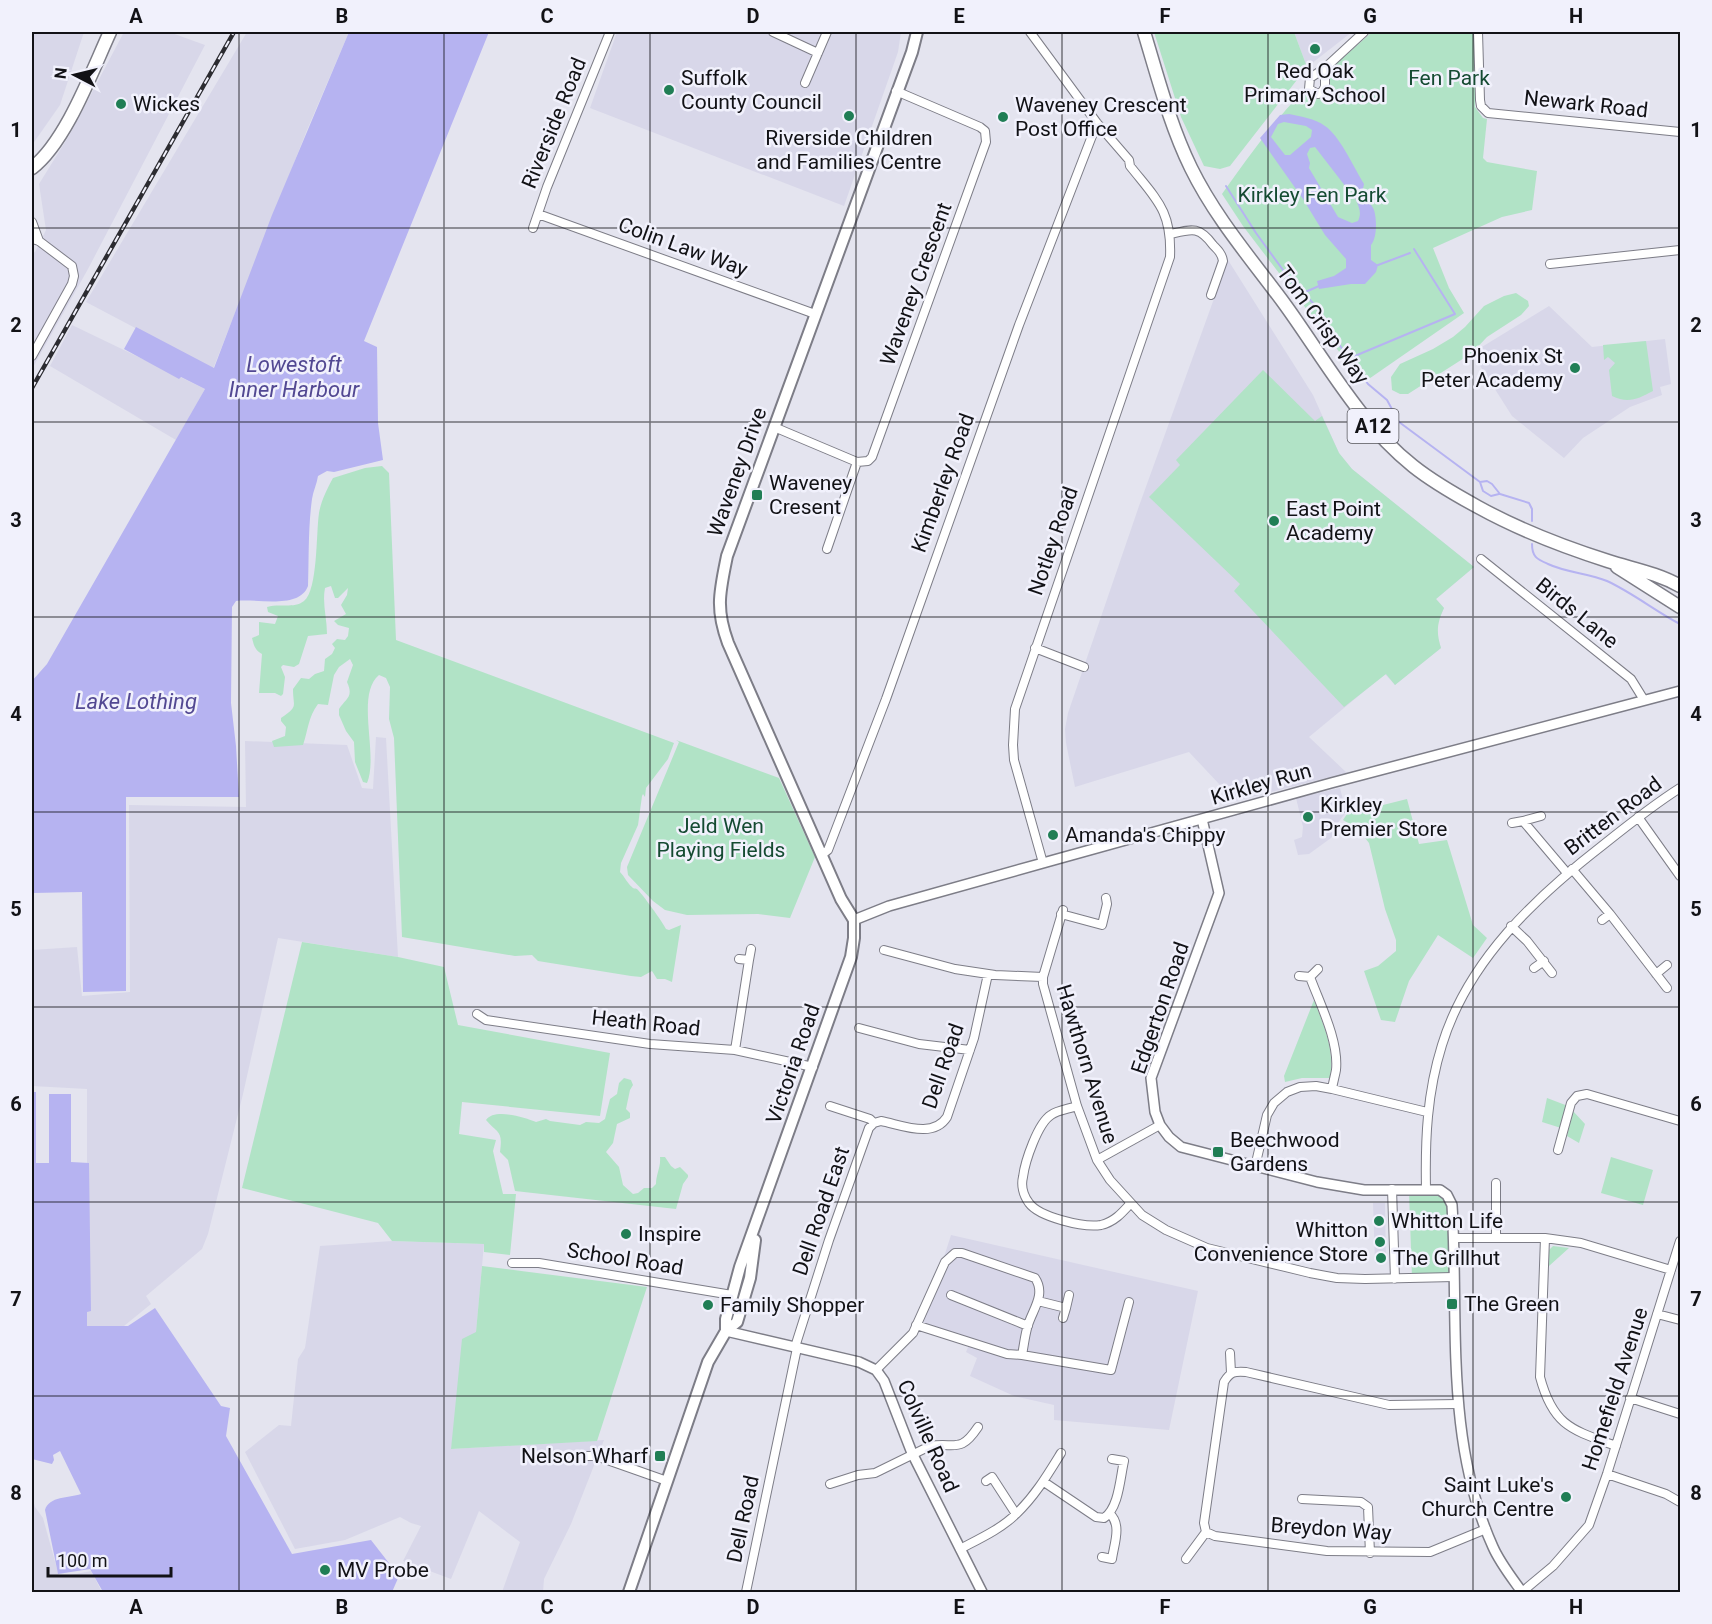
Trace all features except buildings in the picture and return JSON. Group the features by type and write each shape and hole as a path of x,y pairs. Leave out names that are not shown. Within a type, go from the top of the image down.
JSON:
{"highway":[{"path":"32,177 35,165 53,144 71,116 110,32"},
{"name":"Tom Crisp Way","path":"1144,32 1173,128 1199,184 1231,233 1375,428 1413,465 1482,509 1609,562 1632,567 1680,586"},
{"name":"Tom Crisp Way","path":"1609,562 1680,607"}],"main road":[{"name":"Waveney Drive","path":"854,920 841,899 728,643 719,613 720,592 727,556 912,52 917,32"},
{"name":"Victoria Road","path":"726,1331 726,1319 740,1267 851,957 854,920"},
{"name":"Victoria Road","path":"629,1593 708,1362 726,1331 737,1322 750,1278 758,1220"}],"street":[{"name":"Riverside Road","path":"533,228 610,32"},
{"path":"773,32 818,53"},
{"path":"805,83 827,32"},
{"path":"1030,32 1097,123 1129,160 1130,166 1167,217 1171,234 1188,230 1199,231 1205,234 1222,255 1223,261 1211,295"},
{"path":"1325,68 1364,32"},
{"name":"Newark Road","path":"1478,32 1480,100 1481,106 1488,113 1680,132"},
{"name":"Waveney Crescent","path":"827,549 857,462 868,461 872,457 986,142 985,131 980,127 896,91"},
{"name":"Kimberley Road","path":"823,854 828,850 886,699 1019,325 1097,123"},
{"name":"Colin Law Way","path":"538,214 815,314"},
{"path":"32,222 35,240 72,266 74,276 72,284 32,356"},
{"name":"Notley Road","path":"1043,863 1014,760 1012,745 1015,709 1170,257 1171,234"},
{"path":"1550,264 1680,250"},
{"path":"774,427 857,462"},
{"name":"Birds Lane","path":"1481,560 1631,679 1644,700"},
{"path":"1035,648 1084,667"},
{"name":"Kirkley Run","path":"854,920 889,906 1043,863 1680,691"},
{"name":"Britten Road","path":"1426,1190 1427,1112 1442,1044 1465,992 1511,926 1569,871 1638,817 1680,788"},
{"name":"Britten Road","path":"1512,823 1541,816"},
{"path":"1638,817 1680,876"},
{"name":"Edgerton Road","path":"1160,1125 1155,1112 1151,1078 1219,893 1202,819"},
{"name":"Britten Road","path":"1523,821 1569,871"},
{"path":"1569,871 1610,914 1667,988"},
{"name":"Hawthorn Avenue","path":"1106,898 1107,904 1102,925 1062,912 1043,984 1077,1106 1097,1160 1130,1204 1142,1215 1166,1230 1207,1248 1310,1273 1337,1278 1454,1277"},
{"path":"1602,920 1610,914"},
{"path":"1511,926 1527,941 1552,974"},
{"path":"735,1050 751,949"},
{"path":"884,950 939,966 988,974 1043,977"},
{"path":"739,958 749,960"},
{"path":"1534,968 1544,961"},
{"path":"1656,974 1666,965"},
{"path":"1310,977 1318,969"},
{"name":"Dell Road","path":"830,1106 870,1119 874,1123 881,1121 924,1129 941,1125 947,1117 970,1050 988,974"},
{"path":"1299,976 1310,977"},
{"path":"1310,977 1334,1045 1336,1068 1332,1089"},
{"name":"Heath Road","path":"477,1014 486,1020 650,1044 735,1050 813,1067"},
{"path":"859,1028 919,1044 970,1050"},
{"path":"1255,1167 1267,1115 1274,1102 1287,1092 1300,1087 1316,1086 1332,1089 1427,1112"},
{"path":"1558,1150 1571,1102 1577,1096 1587,1094 1680,1121"},
{"path":"1077,1106 1051,1115 1037,1133 1023,1176 1023,1190 1028,1201 1036,1210 1048,1216 1091,1225 1118,1218 1130,1204"},
{"name":"Dell Road East","path":"796,1348 829,1240 869,1128 874,1123"},
{"path":"1097,1160 1160,1125 1181,1147 1255,1167 1350,1188 1440,1190 1447,1195 1452,1205 1454,1238 1458,1404 1469,1480 1493,1548 1522,1592"},
{"path":"1496,1183 1496,1238"},
{"path":"1392,1189 1395,1279"},
{"path":"1454,1238 1545,1238 1581,1243 1671,1269"},
{"path":"1545,1238 1540,1377 1545,1394 1552,1409 1562,1421 1578,1433 1616,1446"},
{"name":"Homefield Avenue","path":"1522,1592 1553,1566 1589,1525 1680,1241"},
{"path":"876,1370 908,1339 945,1262 955,1253 962,1253 1035,1278 1039,1284 1038,1301 1028,1326 1022,1355"},
{"name":"School Road","path":"512,1263 539,1263 732,1295"},
{"path":"951,1294 1028,1326"},
{"path":"1063,1318 1069,1295"},
{"path":"1038,1301 1066,1308"},
{"path":"916,1325 996,1351 1111,1370 1128,1302"},
{"path":"1658,1314 1680,1320"},
{"name":"Colville Road","path":"726,1331 859,1362 876,1370 884,1381 912,1454 982,1593"},
{"name":"Dell Road","path":"746,1593 796,1348"},
{"path":"1230,1353 1231,1373"},
{"path":"1186,1558 1206,1533 1204,1523 1224,1382 1234,1371 1246,1371 1389,1405 1458,1404"},
{"path":"1630,1398 1680,1414"},
{"path":"830,1484 858,1475 875,1473 930,1446 961,1445 972,1436 978,1427"},
{"path":"960,1549 990,1533 1016,1514 1044,1482 1061,1453"},
{"path":"581,1456 596,1456 667,1481"},
{"path":"1044,1482 1095,1517 1104,1518 1110,1514 1128,1461 1112,1459"},
{"path":"1607,1474 1666,1494 1680,1502"},
{"path":"992,1477 1016,1514"},
{"path":"1302,1499 1361,1502 1368,1507 1370,1553"},
{"path":"1102,1557 1112,1559 1118,1525 1110,1514"},
{"name":"Breydon Way","path":"1206,1533 1327,1551 1370,1553 1430,1552 1486,1529"}],"shaded area":[{"path":"32,32 84,32 60,105 32,145"},
{"path":"124,32 169,32 205,45 88,269 32,369 32,254 46,230 39,184 70,134"},
{"path":"247,32 349,32 307,130 213,369 86,302"},
{"path":"617,32 901,32 898,52 844,206 590,108"},
{"name":"Red Oak Primary School","path":"1294,32 1352,32 1307,67"},
{"name":"East Point Academy","path":"1228,260 1313,395 1339,453 1352,469 1474,567 1436,599 1444,608 1437,623 1437,635 1441,648 1395,685 1385,674 1309,737 1347,773 1235,801 1189,752 1075,787 1066,743 1065,729 1068,713 1139,506"},
{"name":"Phoenix St Peter Academy","path":"1549,306 1592,347 1665,339 1671,384 1660,387 1662,395 1630,407 1583,438 1564,458 1512,416 1472,353"},
{"path":"72,325 205,389 176,440 50,366"},
{"path":"376,737 386,738 398,957 278,938 243,1094 208,1234 202,1249 146,1296 151,1304 124,1326 87,1327 87,1089 32,1086 32,950 77,947 82,996 130,992 129,805 246,807 245,741 347,745 362,788 373,789"},
{"path":"1340,788 1346,812 1337,824 1337,830 1331,838 1309,854 1298,855 1294,840 1302,837 1303,827 1296,798"},
{"path":"1373,1203 1385,1203 1386,1262 1375,1263"},
{"path":"951,1235 1198,1291 1169,1430 1054,1420 1054,1405 1014,1396 970,1376 977,1358 966,1352 971,1340 923,1323"},
{"path":"392,1241 484,1244 476,1332 451,1449 604,1440 571,1524 544,1579 543,1592 502,1592 520,1542 479,1511 451,1579 403,1561 421,1526 400,1517 345,1540 295,1549 245,1452 279,1425 291,1426 298,1359 305,1348 320,1246"},
{"path":"32,1496 35,1507 43,1518 59,1576 91,1571 102,1592 32,1592"}],"green space":[{"path":"1154,32 1294,32 1307,67 1230,166 1220,169 1204,166 1181,117"},
{"name":"Kirkley Fen Park","path":"1372,32 1474,32 1477,59 1475,107 1483,118 1487,119 1483,158 1487,162 1537,171 1532,210 1502,217 1433,248 1449,288 1464,313 1363,383 1243,226 1222,194 1262,140 1305,89 1310,95 1318,97 1328,71"},
{"path":"1516,293 1528,301 1529,306 1521,315 1487,337 1472,353 1408,394 1400,394 1392,390 1391,377 1400,364 1453,337 1484,306"},
{"path":"1646,341 1653,391 1633,400 1623,400 1612,396 1609,370 1615,363 1608,357 1604,360 1603,345"},
{"path":"1263,370 1315,421 1322,416 1339,453 1352,469 1474,567 1436,599 1444,608 1438,628 1441,648 1395,685 1386,674 1344,707 1234,591 1240,584 1149,497 1180,465 1176,460"},
{"path":"382,466 389,473 396,640 674,743 668,759 646,788 645,797 643,794 642,796 638,825 621,863 620,872 630,886 637,889 643,896 666,929 681,925 672,982 657,979 652,971 641,977 631,976 538,961 532,955 515,956 402,937 394,738 389,719 390,687 386,678 379,675 372,684 369,696 371,757 367,783 363,782 355,762 354,742 339,715 339,709 350,691 347,682 353,665 350,659 339,667 334,675 328,705 318,704 315,709 303,745 274,747 272,741 285,736 286,727 281,718 293,708 293,689 301,678 309,679 324,671 325,659 332,654 335,648 332,644 337,639 345,640 348,636 349,628 338,625 334,621 346,614 341,605 348,588 338,598 335,598 331,586 325,588 327,634 308,636 299,664 294,667 283,665 281,667 285,677 281,696 275,693 259,693 262,654 255,648 252,638 259,635 259,622 275,624 278,616 268,612 267,607 296,605 309,595 316,560 320,509 333,478 365,468"},
{"name":"Jeld Wen Playing Fields","path":"676,740 779,778 815,857 790,918 758,914 687,915 665,910 628,875 627,867 679,742"},
{"path":"1407,799 1419,844 1447,840 1473,925 1487,938 1473,958 1438,935 1409,981 1395,1022 1381,1020 1364,971 1378,966 1396,951 1396,940 1385,909 1369,843 1358,829 1343,820 1347,814"},
{"path":"302,942 398,957 444,967 458,1025 610,1053 600,1116 462,1102 459,1134 496,1140 493,1151 503,1194 516,1194 510,1255 484,1252 484,1244 392,1241 378,1223 242,1188"},
{"path":"1314,1000 1330,1048 1330,1078 1302,1078 1285,1082 1284,1076"},
{"path":"624,1078 631,1080 633,1085 626,1109 630,1113 630,1118 617,1124 613,1143 606,1152 619,1167 623,1185 633,1194 644,1188 652,1188 656,1184 660,1157 665,1157 675,1169 680,1167 688,1177 683,1184 676,1209 515,1191 508,1160 500,1152 500,1136 486,1120 490,1116 502,1114 536,1122 546,1119 580,1125 586,1122 599,1123 605,1119 610,1099 617,1094 619,1083"},
{"path":"1547,1098 1568,1106 1561,1128 1542,1122"},
{"path":"1573,1111 1585,1124 1579,1143 1567,1136"},
{"path":"1611,1157 1653,1170 1643,1205 1601,1193"},
{"path":"1409,1192 1433,1192 1442,1196 1450,1206 1452,1276 1412,1277"},
{"path":"1553,1246 1569,1248 1549,1266 1549,1250"},
{"path":"482,1266 647,1287 597,1441 451,1449 462,1339 476,1332"}],"water":[{"path":"349,32 489,32 364,341 377,347 378,423 383,460 334,472 327,471 318,476 309,532 308,586 303,593 287,601 236,601 232,607 231,703 239,797 126,797 126,991 83,992 82,892 33,893 32,913 32,681 47,664 205,389 181,377 179,379 124,349 136,327 214,368 272,215"},
{"path":"1280,115 1303,117 1325,126 1341,145 1364,184 1362,193 1373,208 1376,219 1371,245 1371,260 1378,265 1376,272 1365,284 1319,289 1317,281 1334,276 1346,268 1346,259 1325,235 1260,138","holes":["1284,122 1306,126 1312,130 1311,137 1290,155 1285,155 1271,137 1278,124","1315,147 1349,191 1353,190 1360,213 1358,221 1352,223 1338,217 1309,168 1307,154 1310,148"]},
{"path":"32,1092 36,1092 36,1163 49,1163 49,1094 71,1094 71,1162 89,1163 91,1311 87,1312 87,1326 128,1326 155,1308 221,1406 230,1408 226,1436 292,1554 371,1540 399,1576 392,1592 103,1592 90,1569 58,1574 45,1510 47,1505 55,1500 81,1494 60,1451 53,1455 52,1464 32,1459"}],"waterway":[{"path":"1226,186 1291,281 1313,303 1328,324 1335,339 1368,384 1387,400 1399,422 1480,482 1487,481 1500,494 1529,503 1532,509 1532,521"},
{"path":"1350,358 1455,314 1414,249"},
{"path":"1378,265 1410,253"},
{"path":"1303,293 1319,286"},
{"path":"1480,482 1483,491 1491,496 1499,494"},
{"path":"1532,544 1534,555 1541,561 1607,581 1680,624"}],"railway":[{"path":"32,388 234,32"}],"place":[{"name":"Red Oak Primary School","path":"1315,49"},
{"name":"Suffolk County Council","path":"669,90"},
{"name":"Wickes","path":"121,104"},
{"name":"Riverside Children and Families Centre","path":"849,116"},
{"name":"Waveney Crescent Post Office","path":"1003,117"},
{"name":"Phoenix St Peter Academy","path":"1575,368"},
{"name":"Waveney Cresent","path":"757,495"},
{"name":"East Point Academy","path":"1274,521"},
{"name":"Kirkley Premier Store","path":"1308,817"},
{"name":"Amanda's Chippy","path":"1053,835"},
{"name":"Beechwood Gardens","path":"1218,1152"},
{"name":"Whitton Life","path":"1379,1221"},
{"name":"Inspire","path":"626,1234"},
{"name":"Whitton Convenience Store","path":"1380,1242"},
{"name":"The Grillhut","path":"1381,1258"},
{"name":"The Green","path":"1452,1304"},
{"name":"Family Shopper","path":"708,1305"},
{"name":"Nelson Wharf","path":"660,1456"},
{"name":"Saint Luke's Church Centre","path":"1566,1497"},
{"name":"MV Probe","path":"325,1570"}],"park label":[{"name":"Fen Park","path":"1449,78"}],"water label":[{"name":"Lowestoft Inner Harbour","path":"294,376"},
{"name":"Lake Lothing","path":"136,701"}]}
